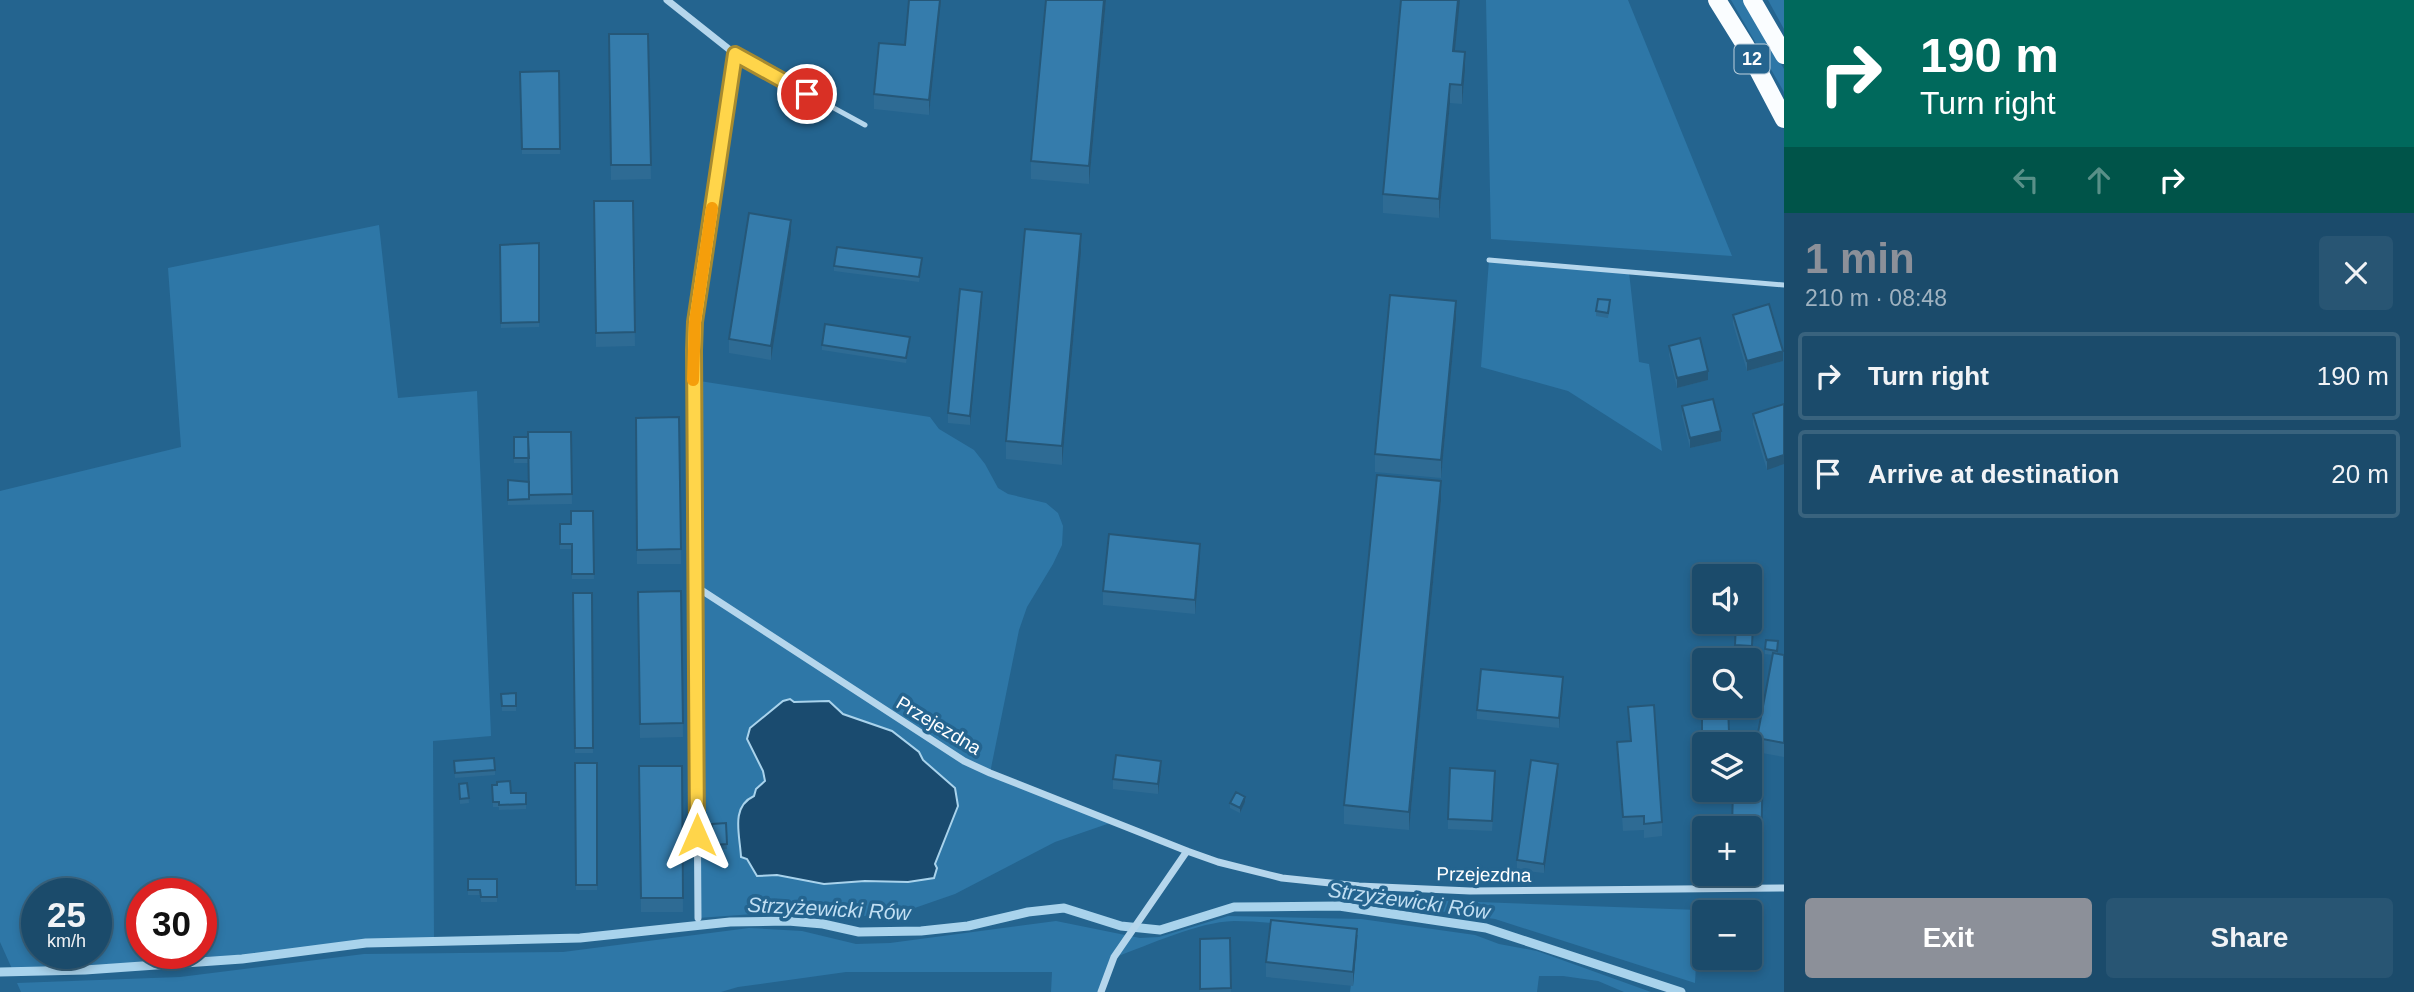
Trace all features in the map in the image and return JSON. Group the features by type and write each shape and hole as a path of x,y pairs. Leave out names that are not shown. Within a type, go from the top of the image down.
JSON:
{"main road":[{"name":"12","path":"1717,0 1745,45 1784,119"},
{"name":"12","path":"1752,0 1784,55"}],"street":[{"path":"667,0 735,54 695,322 693,393 698,918"},
{"name":"Przejezdna","path":"695,586 964,761 1219,862 1282,877 1359,886 1470,891 1784,888"},
{"path":"1101,992 1114,957 1187,851"}],"lane":[{"path":"735,54 865,125"},
{"path":"1489,260 1784,285"}],"shaded area":[{"path":"1486,0 1628,0 1732,256 1491,239"},
{"path":"1731,0 1743,0 1784,69 1784,92"},
{"path":"1768,0 1784,0 1784,29"},
{"path":"379,225 398,398 477,391 491,736 433,741 434,942 366,943 217,961 217,878 126,878 126,967 112,968 112,878 21,878 21,969 99,969 13,971 0,942 0,491 181,447 168,268"},
{"path":"1489,260 1629,272 1639,362 1649,364 1662,451 1568,391 1481,367"},
{"path":"693,380 930,417 939,429 974,450 998,488 1008,494 1046,503 1058,513 1063,526 1062,545 1027,607 1019,630 990,773 1113,822 1055,842 955,894 903,912 864,916 793,911 698,918"},
{"path":"790,699 794,702 829,701 843,714 892,731 919,752 923,760 955,788 958,806 935,864 937,868 934,878 908,882 824,884 777,875 757,876 747,859 741,857 739,814 747,801 754,796 756,789 765,781 763,771 747,739 750,728 783,701"},
{"path":"1341,897 1692,910 1692,970 1696,970 1695,983 1495,919"},
{"path":"1228,916 1361,919 1475,935 1499,944 1537,951 1651,992 1624,992 1598,981 1539,976 1537,992 1350,992 1358,935 1249,921 1205,925 1115,957 1101,992 1051,992 1052,972 846,972 738,987 721,992 21,992 17,983 180,977 364,954 563,952 749,928 802,931 856,944 890,943 1056,921 1140,938 1159,937"}],"building":[{"path":"909,0 940,0 929,100 874,94 879,43 905,45"},
{"path":"1046,0 1104,0 1089,166 1031,161"},
{"path":"1401,0 1458,0 1453,51 1465,52 1462,85 1450,84 1439,199 1383,194"},
{"path":"609,34 648,34 651,165 611,165"},
{"path":"559,71 560,149 522,149 520,72"},
{"path":"594,201 633,201 635,332 596,333"},
{"path":"749,213 791,220 771,346 729,339"},
{"path":"1025,229 1081,234 1062,446 1006,441"},
{"path":"539,243 539,322 501,323 500,245"},
{"path":"837,247 922,258 919,277 834,266"},
{"path":"960,289 982,292 970,416 948,413"},
{"path":"1390,295 1456,301 1441,460 1375,454"},
{"path":"1598,299 1610,300 1608,313 1596,311"},
{"path":"1769,304 1783,351 1747,361 1733,315"},
{"path":"825,324 910,337 906,358 822,345"},
{"path":"1700,338 1708,371 1677,378 1669,346"},
{"path":"1713,399 1721,431 1690,438 1682,406"},
{"path":"1784,404 1784,455 1767,460 1753,414"},
{"path":"679,417 681,549 637,550 636,418"},
{"path":"528,432 571,432 572,494 529,495"},
{"path":"514,437 528,437 529,458 514,458"},
{"path":"1377,475 1441,481 1409,812 1344,805"},
{"path":"508,480 529,482 529,499 508,500"},
{"path":"571,511 593,511 594,574 572,574 572,544 560,544 560,524 571,524"},
{"path":"1109,534 1200,544 1195,600 1103,591"},
{"path":"681,591 683,723 640,724 638,592"},
{"path":"573,593 592,593 593,748 575,748"},
{"path":"1736,634 1753,634 1752,646 1735,645"},
{"path":"1766,640 1778,641 1777,651 1765,649"},
{"path":"1773,653 1784,655 1784,743 1762,739 1762,732 1758,732"},
{"path":"1481,669 1563,677 1559,718 1477,710"},
{"path":"516,693 516,706 502,706 501,694"},
{"path":"1654,705 1662,822 1644,824 1644,816 1623,817 1617,742 1631,741 1628,707"},
{"path":"1702,718 1728,718 1729,732 1702,732"},
{"path":"1116,755 1161,761 1158,784 1113,779"},
{"path":"494,758 495,770 455,773 454,761"},
{"path":"1531,760 1558,764 1544,864 1517,860"},
{"path":"1763,761 1762,816 1732,816 1733,802 1762,802"},
{"path":"575,763 597,763 597,885 576,885"},
{"path":"639,766 682,766 683,898 641,898"},
{"path":"1450,768 1495,771 1492,821 1448,819"},
{"path":"510,781 511,793 526,793 526,804 499,805 499,802 493,802 492,785"},
{"path":"467,783 469,798 460,799 459,784"},
{"path":"1236,792 1245,797 1240,808 1230,803"},
{"path":"726,823 727,844 713,845 712,824"},
{"path":"468,879 497,879 497,897 481,897 480,890 468,890"},
{"path":"1271,920 1357,929 1353,972 1266,962"},
{"path":"1230,938 1231,988 1200,989 1200,939"}],"waterway":[{"name":"Strzyżewicki Rów","path":"0,972 85,970 242,959 366,943 580,938 730,922 788,921 823,924 859,932 921,931 968,926 1028,912 1064,908 1121,926 1160,930 1234,907 1339,906 1486,928 1681,992"}],"slow traffic":[{"path":"693,380 695,322 712,208"}],"route":[{"path":"697,835 695,322 735,54 807,94"}]}
